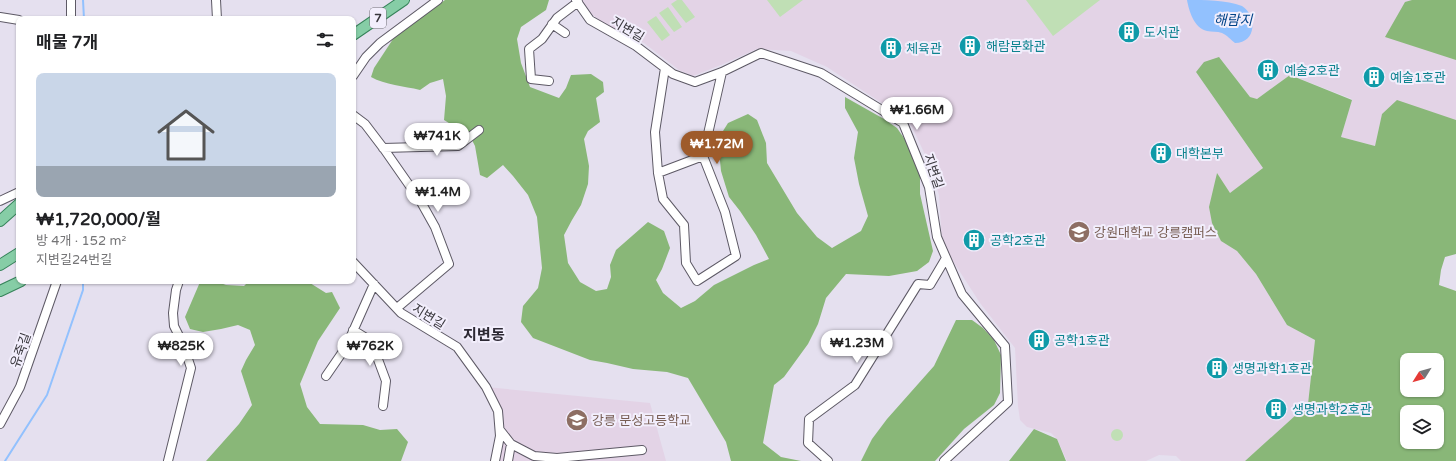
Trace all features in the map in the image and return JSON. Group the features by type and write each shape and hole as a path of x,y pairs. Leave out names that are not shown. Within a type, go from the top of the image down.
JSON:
{"main road":[{"name":"7","path":"356,25 393,0"},
{"name":"7","path":"356,33 404,0"},
{"path":"0,221 16,207"},
{"path":"0,257 16,248"},
{"path":"0,265 16,256"},
{"path":"0,291 16,283"}],"street":[{"path":"71,0 71,16"},
{"path":"216,0 217,16"},
{"path":"356,72 366,57 380,43 438,0"},
{"path":"549,81 531,79 529,49 542,39 557,18 577,1"},
{"name":"지변길","path":"577,1 590,20 636,46 673,74 695,82 722,72 761,53 821,73 903,123 929,187 937,238 962,294 1005,346 1008,402 944,461"},
{"path":"0,17 16,20"},
{"path":"552,24 565,33"},
{"path":"665,68 655,132 658,173 663,199 684,225 686,263 697,281 736,256 725,212 703,156 722,72"},
{"path":"356,118 365,124 421,202 435,227 449,264 397,308"},
{"path":"383,148 458,146 479,130"},
{"path":"658,173 703,156"},
{"path":"0,201 16,193"},
{"path":"828,461 808,443 809,419 855,385 918,284 930,285 946,258"},
{"name":"지변길","path":"356,265 401,313 457,347 486,387 498,411 500,436 495,461"},
{"name":"유죽길","path":"0,424 20,387 56,284"},
{"path":"168,461 191,368 183,344 174,326 173,312 178,284"},
{"path":"326,376 346,347 374,284"},
{"path":"353,330 366,338 373,346 386,381 383,406"},
{"path":"500,430 511,444 534,456 544,459 642,450"},
{"path":"508,461 511,444"}],"shaded area":[{"name":"강원대학교 강릉캠퍼스","path":"581,0 1456,0 1456,121 1382,114 1375,146 1341,137 1352,99 1290,75 1257,99 1250,97 1220,58 1196,72 1263,168 1230,194 1216,173 1221,241 1237,251 1256,274 1287,325 1315,340 1308,404 1245,461 1181,461 1176,456 1159,455 1146,461 1067,461 1057,439 1051,433 1027,427 1020,420 1015,348 980,303 942,244 939,195 929,163 913,129 906,119 827,67 791,51 757,49 693,76 679,70 644,43 608,27 590,13"},
{"name":"강릉 문성고등학교","path":"486,387 650,403 666,461 495,461 498,411"}],"green space":[{"path":"445,0 549,0 546,10 521,27 517,39 521,63 530,87 559,98 566,88 571,75 591,74 603,82 604,92 596,98 600,122 588,131 584,139 589,166 588,184 581,205 564,235 568,263 580,282 596,291 607,289 611,277 610,265 616,250 648,222 664,231 670,248 656,280 663,293 681,308 695,301 714,285 769,259 756,235 729,197 721,171 718,139 728,123 748,114 757,120 766,143 767,163 797,213 817,237 832,248 861,231 868,216 859,184 854,158 858,132 845,108 845,97 897,128 906,141 920,176 920,194 933,251 929,262 917,271 889,276 846,274 826,298 818,324 808,344 784,377 774,385 763,443 781,457 801,461 731,461 726,442 688,378 667,372 633,369 590,360 533,338 521,322 523,306 538,288 542,268 537,217 528,195 503,165 487,178 480,175 475,146 470,136 444,120 446,96 443,79 430,83 420,90 388,84 371,77 374,68 395,36"},
{"path":"677,0 682,0 695,17 686,23 671,4"},
{"path":"767,0 803,0 780,17"},
{"path":"1026,0 1100,0 1053,36"},
{"path":"1412,0 1456,0 1456,60 1385,37 1405,2"},
{"path":"668,7 682,27 674,32 659,13"},
{"path":"656,16 670,35 662,41 647,22"},
{"path":"1219,57 1250,97 1257,99 1290,75 1352,100 1341,137 1375,146 1382,114 1397,100 1456,120 1456,254 1445,257 1439,285 1456,291 1456,461 1245,461 1308,404 1315,340 1287,325 1256,274 1237,251 1221,241 1212,223 1209,207 1217,173 1230,193 1263,168 1196,72 1204,62"},
{"path":"199,284 244,286 246,284 312,284 326,293 332,292 340,308 318,341 300,384 307,407 320,424 363,425 380,430 397,429 408,442 401,461 206,461 239,424 252,405 241,371 255,345 250,330 238,325 203,332 190,329 185,317"},
{"path":"956,320 972,320 983,328 994,340 1001,355 1000,393 994,405 964,429 935,461 861,461 872,439 887,419 934,366"},
{"path":"1034,429 1057,439 1066,461 1009,461"},
{"path":"1119,429 1122,430 1122,440 1115,441 1112,440 1111,433 1112,430"}],"water":[{"name":"해람지","path":"1187,0 1222,1 1242,6 1247,10 1252,22 1251,34 1242,42 1235,43 1222,33 1202,29 1195,23"}],"waterway":[{"path":"83,0 84,16"},
{"path":"5,461 47,395 83,290 83,284"}],"place":[{"name":"도서관","path":"1129,32"},
{"name":"해람문화관","path":"970,46"},
{"name":"체육관","path":"891,48"},
{"name":"예술2호관","path":"1268,70"},
{"name":"예술1호관","path":"1374,77"},
{"name":"대학본부","path":"1161,153"},
{"name":"강원대학교 강릉캠퍼스","path":"1079,232"},
{"name":"공학2호관","path":"974,240"},
{"name":"공학1호관","path":"1039,340"},
{"name":"생명과학1호관","path":"1217,368"},
{"name":"생명과학2호관","path":"1276,409"},
{"name":"강릉 문성고등학교","path":"577,420"}],"district":[{"name":"지변동","path":"484,335"}]}
